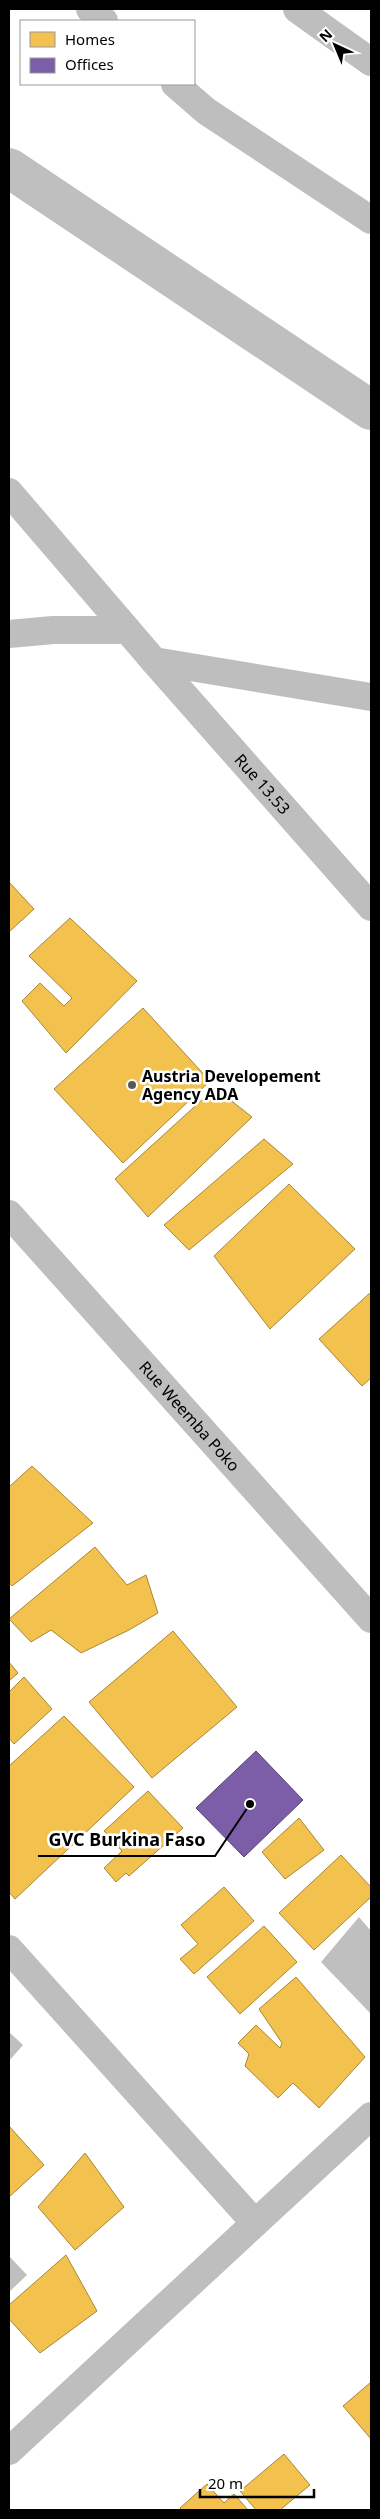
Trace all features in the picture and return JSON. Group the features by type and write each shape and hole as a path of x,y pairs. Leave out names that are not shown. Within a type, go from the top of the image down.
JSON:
{"street":[{"path":"90,9 103,20"},
{"path":"297,9 371,62"},
{"path":"176,85 206,111 371,220"},
{"name":"Rue 13.53","path":"9,492 154,661 371,907"},
{"path":"9,634 53,630 127,630"},
{"path":"154,661 371,697"},
{"name":"Rue Weemba Poko","path":"9,1214 371,1619"},
{"path":"9,1948 254,2222"},
{"path":"9,2451 254,2222 371,2116"}],"shaded area":[{"path":"359,1917 371,1931 371,2014 321,1962"},
{"path":"9,2032 23,2045 9,2061"},
{"path":"9,2256 27,2275 9,2292"}],"building: Homes":[{"path":"9,882 34,909 9,932"},
{"path":"70,918 137,981 66,1053 22,1001 40,983 64,1006 72,998 29,956"},
{"name":"Austria Developement Agency ADA","path":"143,1008 210,1081 123,1163 54,1089"},
{"path":"215,1088 252,1117 148,1217 115,1179"},
{"path":"264,1139 293,1164 189,1250 164,1225"},
{"path":"289,1184 355,1249 270,1329 214,1256"},
{"path":"371,1292 371,1378 362,1386 319,1339"},
{"path":"32,1466 93,1523 12,1586 9,1583 9,1487"},
{"path":"95,1547 127,1585 146,1575 158,1613 129,1630 81,1653 51,1630 31,1642 9,1619"},
{"path":"173,1631 237,1707 152,1778 89,1702"},
{"path":"9,1662 18,1673 9,1681"},
{"path":"24,1677 52,1709 14,1744 9,1738 9,1692"},
{"path":"64,1716 134,1787 15,1899 9,1892 9,1766"},
{"path":"148,1791 183,1828 129,1876 126,1873 116,1882 104,1868 122,1851 104,1831"},
{"path":"299,1818 324,1850 285,1879 262,1852"},
{"path":"341,1855 371,1887 371,1897 314,1950 279,1913"},
{"path":"224,1887 254,1921 194,1974 180,1959 198,1944 181,1925"},
{"path":"264,1926 297,1962 240,2014 207,1977"},
{"path":"296,1977 365,2057 319,2108 293,2083 278,2098 245,2066 249,2054 238,2043 256,2025 280,2048 282,2043 259,2009"},
{"path":"9,2126 44,2165 9,2197"},
{"path":"85,2153 124,2207 75,2250 38,2207"},
{"path":"66,2255 97,2311 40,2353 9,2319 9,2305"},
{"path":"371,2382 371,2439 343,2406"},
{"path":"284,2454 310,2485 280,2510 256,2510 240,2491"},
{"path":"207,2484 224,2503 234,2494 248,2510 182,2510 180,2508"}],"building: Offices":[{"path":"256,1751 303,1800 244,1857 196,1808"}],"waterway":[{"path":"9,168 371,410"}],"place":[{"name":"Austria Developement Agency ADA","path":"132,1085"},
{"name":"GVC Burkina Faso","path":"250,1804"}]}
